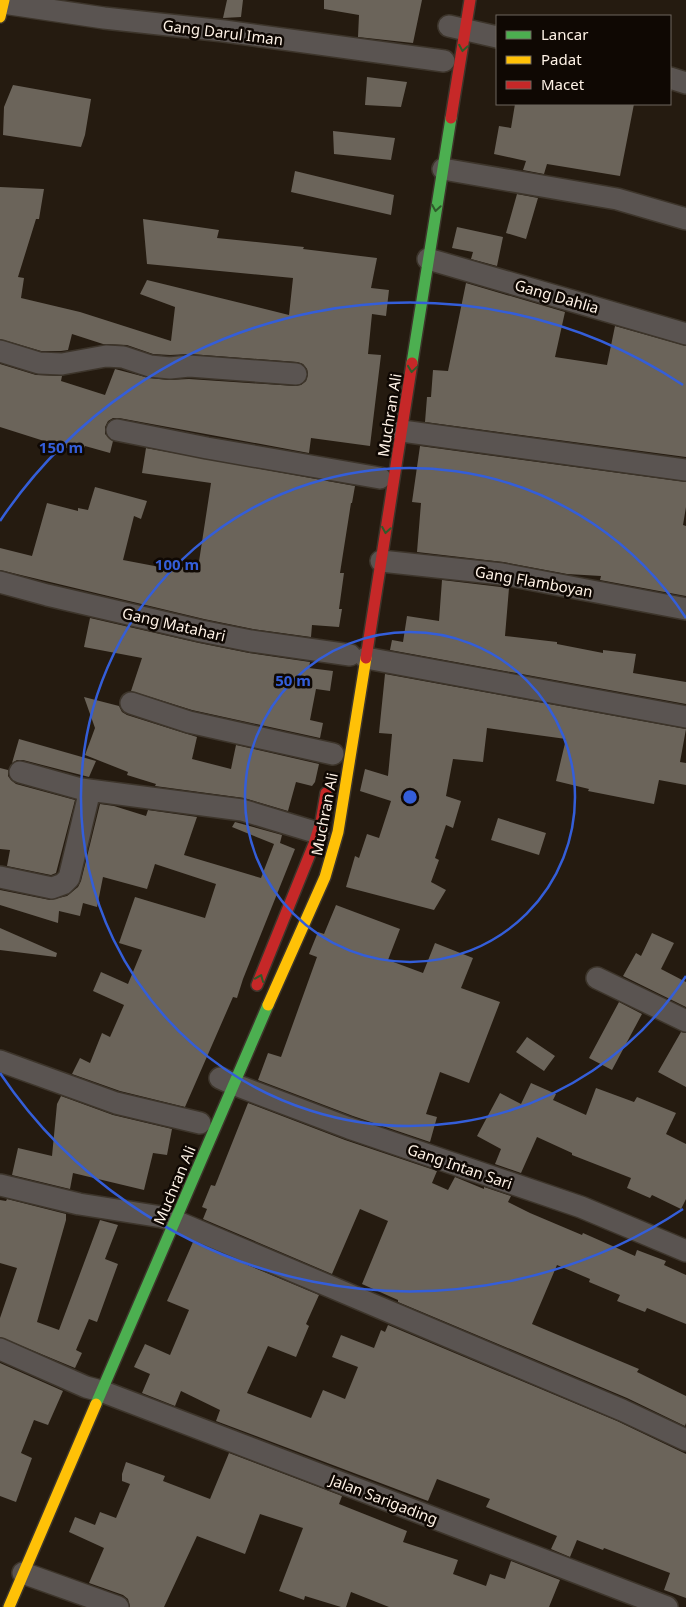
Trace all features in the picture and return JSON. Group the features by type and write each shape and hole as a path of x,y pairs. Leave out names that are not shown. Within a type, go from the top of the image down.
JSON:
{"street":[{"name":"Muchran Ali","path":"9,1607 90,1388 133,1309 165,1218 223,1079 325,877 333,852 338,832 354,656 381,561 442,168 453,27 470,0"},
{"name":"Gang Darul Iman","path":"2,6 224,31 444,61"},
{"path":"453,27 496,37"},
{"path":"671,78 686,83"},
{"path":"442,168 616,199 686,219"},
{"name":"Gang Dahlia","path":"428,259 686,334"},
{"path":"0,351 39,363 62,364 106,356 123,357 150,366 170,368 189,366 296,374"},
{"path":"116,430 380,478"},
{"path":"402,431 686,470"},
{"name":"Gang Flamboyan","path":"381,561 502,574 686,609"},
{"name":"Gang Matahari","path":"0,582 210,633 354,656 686,717"},
{"path":"131,702 189,722 333,755"},
{"path":"20,772 90,790 242,810 318,833"},
{"name":"Muchran Ali","path":"253,997 318,833 328,783"},
{"path":"0,877 52,888 63,884 69,878 90,790"},
{"path":"597,978 686,1022"},
{"path":"0,1061 116,1103 200,1123"},
{"name":"Gang Intan Sari","path":"223,1079 349,1128 581,1206 686,1251"},
{"path":"0,1184 79,1204 165,1218 613,1406 686,1440"},
{"name":"Jalan Sarigading","path":"0,1349 90,1388 667,1607"},
{"path":"23,1573 118,1607"}],"building":[{"path":"227,0 243,0 241,17 223,18"},
{"path":"324,0 422,0 413,43 358,37 359,15 324,9"},
{"path":"367,77 407,82 401,107 365,105"},
{"path":"13,85 91,99 81,147 3,135 4,107"},
{"path":"515,105 634,105 620,176 547,164 544,174 523,170 526,161 494,154 499,126 511,128"},
{"path":"333,131 395,138 391,160 334,154"},
{"path":"295,171 394,195 391,215 291,192"},
{"path":"0,187 44,189 39,219 36,219 18,277 24,278 21,298 80,312 171,341 175,307 140,294 147,280 289,315 293,278 147,264 143,219 219,230 217,238 304,247 303,249 377,258 371,288 389,290 386,316 372,314 368,354 381,355 370,446 311,438 309,453 113,418 108,421 105,427 105,434 113,441 110,453 85,446 82,453 0,427 0,364 36,375 62,376 61,381 105,395 115,369 149,378 169,380 189,379 295,386 301,385 306,381 308,374 303,364 297,362 190,354 153,354 127,345 103,344 72,334 68,350 61,351 41,351 0,339"},
{"path":"517,194 538,198 526,239 506,233"},
{"path":"457,227 503,237 497,266 471,259 473,252 452,248"},
{"path":"466,283 565,312 555,357 607,365 615,326 686,346 686,457 425,422 427,397 431,397 433,370 448,371"},
{"path":"420,446 686,482 686,507 683,525 686,526 686,596 600,580 601,576 567,574 503,562 417,552 421,503 412,502"},
{"path":"146,448 355,486 340,573 344,573 339,609 342,609 339,627 312,625 311,637 253,629 0,570 0,548 32,556 47,503 78,511 78,508 88,510 95,487 147,501 141,519 134,516 123,560 165,568 165,566 198,568 211,483 142,473"},
{"path":"442,580 509,588 505,636 557,642 557,644 603,653 603,650 636,654 633,673 686,682 686,704 390,650 392,640 403,642 407,616 439,621"},
{"path":"90,618 249,653 310,662 309,668 333,671 330,691 316,689 310,720 323,723 320,738 192,710 131,691 142,658 84,647"},
{"path":"385,674 686,729 680,762 686,763 686,785 659,780 654,804 588,791 589,789 556,781 566,739 487,728 483,762 453,759 446,796 461,801 453,828 446,825 435,858 439,860 431,882 446,890 434,910 346,887 355,856 359,858 367,834 379,838 391,801 360,791 365,769 388,776 392,734 379,733"},
{"path":"84,697 119,706 122,712 127,715 197,737 192,759 231,769 236,745 319,764 315,782 312,786 296,782 288,811 244,798 155,786 156,784 127,775 128,772 85,755 95,728"},
{"path":"19,739 96,761 89,777 23,760 17,760 12,763"},
{"path":"0,768 8,770 8,776 16,784 75,800 56,873 51,875 7,866 10,850 0,849"},
{"path":"100,804 114,806 146,816 148,810 197,817 184,855 261,878 274,844 232,827 235,822 282,835 280,843 295,849 237,998 233,997 185,1107 120,1091 72,1074 80,1058 90,1063 102,1033 110,1037 124,1005 93,991 101,972 128,984 142,950 119,943 135,897 205,918 216,884 155,864 147,889 103,877 97,907 83,903 80,916 59,911 58,923 0,905 0,890 50,900 67,896 78,887"},
{"path":"498,818 546,833 539,855 491,840"},
{"path":"336,905 400,929 388,960 423,973 435,943 473,958 461,988 500,1002 469,1083 440,1072 426,1114 437,1117 430,1142 353,1116 258,1080 268,1053 281,1057 317,957 309,954 318,932 324,934"},
{"path":"0,928 57,953 56,957 0,950"},
{"path":"652,933 674,943 661,969 686,982 686,1007 623,976 636,953 641,956"},
{"path":"619,1002 642,1014 612,1070 589,1058"},
{"path":"681,1032 686,1033 686,1087 658,1072"},
{"path":"527,1037 555,1056 544,1071 516,1052"},
{"path":"531,1083 556,1094 553,1100 586,1115 596,1088 634,1102 637,1097 676,1113 666,1134 686,1144 686,1199 681,1209 652,1195 650,1198 627,1188 631,1178 572,1155 572,1153 537,1137 521,1173 495,1164 501,1149 477,1136 500,1093 521,1104"},
{"path":"61,1096 113,1115 172,1129 167,1155 153,1153 144,1190 73,1173 70,1189 12,1175 18,1148 52,1156 57,1104"},
{"path":"248,1103 345,1140 437,1171 432,1183 448,1190 455,1177 484,1189 484,1187 511,1196 508,1202 530,1213 582,1235 583,1233 635,1256 637,1250 666,1261 664,1265 686,1275 686,1324 647,1308 645,1312 617,1301 620,1295 589,1282 590,1279 557,1265 532,1324 639,1369 637,1372 686,1396 685,1426 627,1398 398,1302 398,1300 362,1284 388,1221 360,1209 332,1274 203,1219 207,1209 202,1207 211,1185 215,1186"},
{"path":"7,1199 66,1214 66,1220 37,1322 59,1330 100,1220 118,1225 105,1259 118,1264 97,1322 89,1319 76,1350 82,1353 75,1368 0,1337 0,1318 17,1268 0,1263 0,1200 6,1201"},
{"path":"193,1242 319,1295 306,1324 309,1326 296,1357 268,1346 247,1393 311,1418 323,1390 345,1399 358,1367 332,1357 341,1335 374,1348 381,1330 385,1332 388,1325 617,1421 686,1454 686,1598 664,1590 670,1573 577,1540 570,1557 551,1549 557,1536 486,1507 490,1499 437,1479 428,1501 216,1421 220,1410 181,1391 175,1406 142,1393 150,1374 134,1367 145,1344 170,1355 189,1310 167,1301"},
{"path":"0,1363 63,1391 48,1425 34,1420 21,1453 32,1458 16,1502 0,1496"},
{"path":"229,1453 342,1496 339,1504 407,1531 403,1542 458,1560 453,1574 486,1586 490,1574 505,1579 511,1561 560,1580 549,1607 389,1607 351,1592 346,1607 305,1596 304,1600 279,1591 303,1528 260,1514 245,1554 197,1536 164,1607 130,1607 128,1599 123,1595 89,1583 104,1548 69,1532 75,1517 95,1525 100,1512 116,1518 130,1484 122,1481 126,1462 165,1476 163,1481 210,1499"}],"traffic: fast":[{"path":"412,363 451,118"},
{"path":"96,1404 268,1005"}],"traffic: slow":[{"path":"0,17 4,0"},
{"path":"268,1005 325,877 338,832 366,658"},
{"path":"9,1607 96,1404"}],"traffic: jam":[{"path":"451,118 470,0"},
{"path":"366,658 412,363"},
{"path":"257,985 314,844 321,822 326,793"}]}
